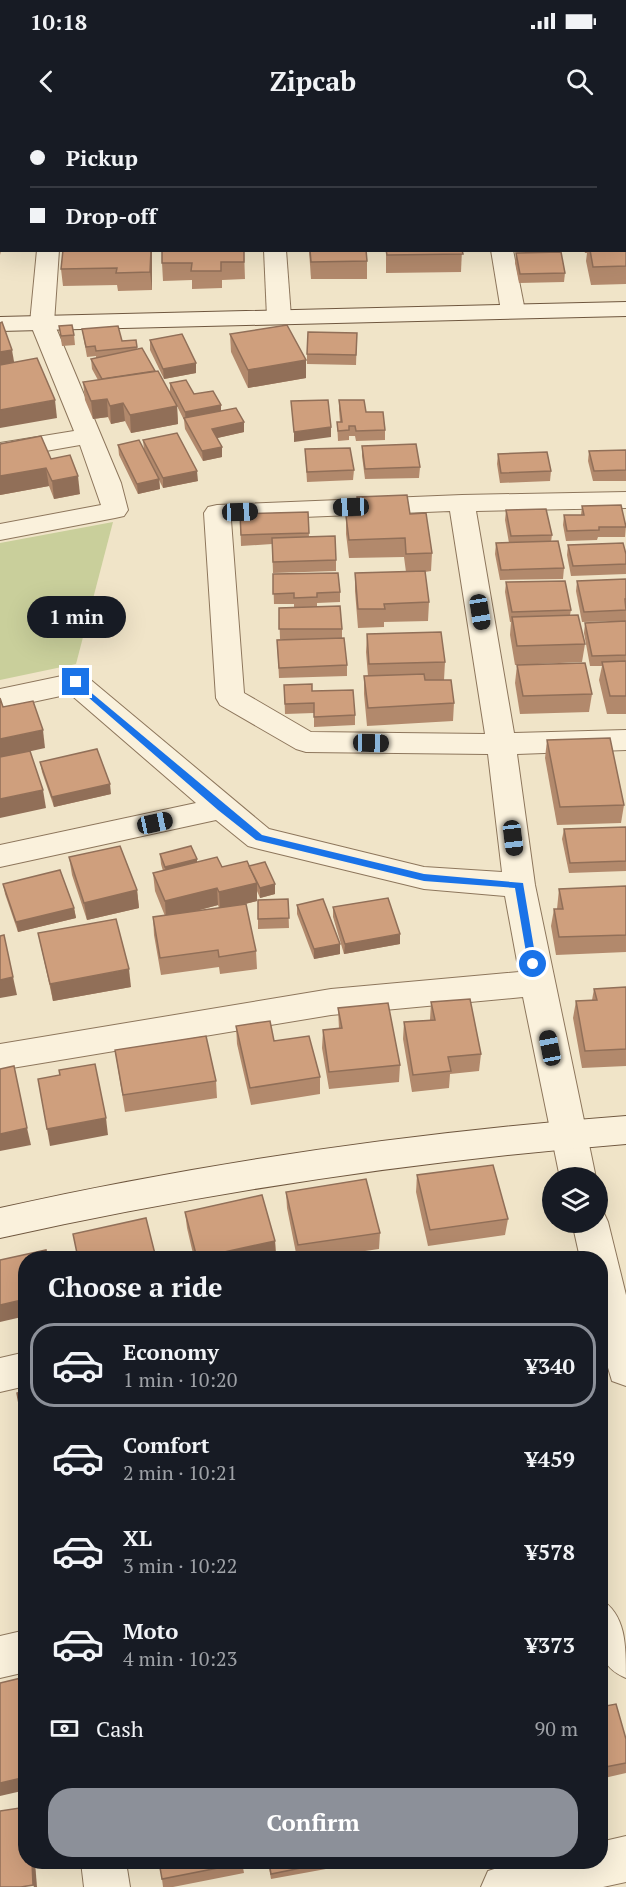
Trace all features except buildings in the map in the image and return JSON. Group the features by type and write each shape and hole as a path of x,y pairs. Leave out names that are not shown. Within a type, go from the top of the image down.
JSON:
{"street":[{"path":"0,532 115,510 108,483 86,436 42,323 48,252"},
{"path":"275,252 279,317"},
{"path":"502,252 513,311"},
{"path":"0,324 626,309"},
{"path":"0,451 86,436"},
{"path":"626,500 462,503 217,513 230,698 306,742 501,744 626,740"},
{"path":"462,503 501,744 519,885 575,1167"},
{"path":"0,699 76,682 221,808 260,838 424,878 519,885"},
{"path":"0,856 221,808"},
{"path":"0,1057 331,1002 537,983"},
{"path":"0,1223 247,1173 480,1142 626,1130"},
{"path":"593,1233 597,1251"},
{"path":"608,1298 626,1369"},
{"path":"0,1375 18,1371"},
{"path":"608,1631 626,1657"},
{"path":"0,1657 18,1653"},
{"path":"608,1863 626,1859"},
{"path":"105,1869 107,1887"},
{"path":"504,1887 582,1869"}],"green space":[{"path":"113,522 76,664 0,680 0,543"}],"route":[{"path":"76,682 221,808 260,838 424,878 519,885 533,964"}]}
